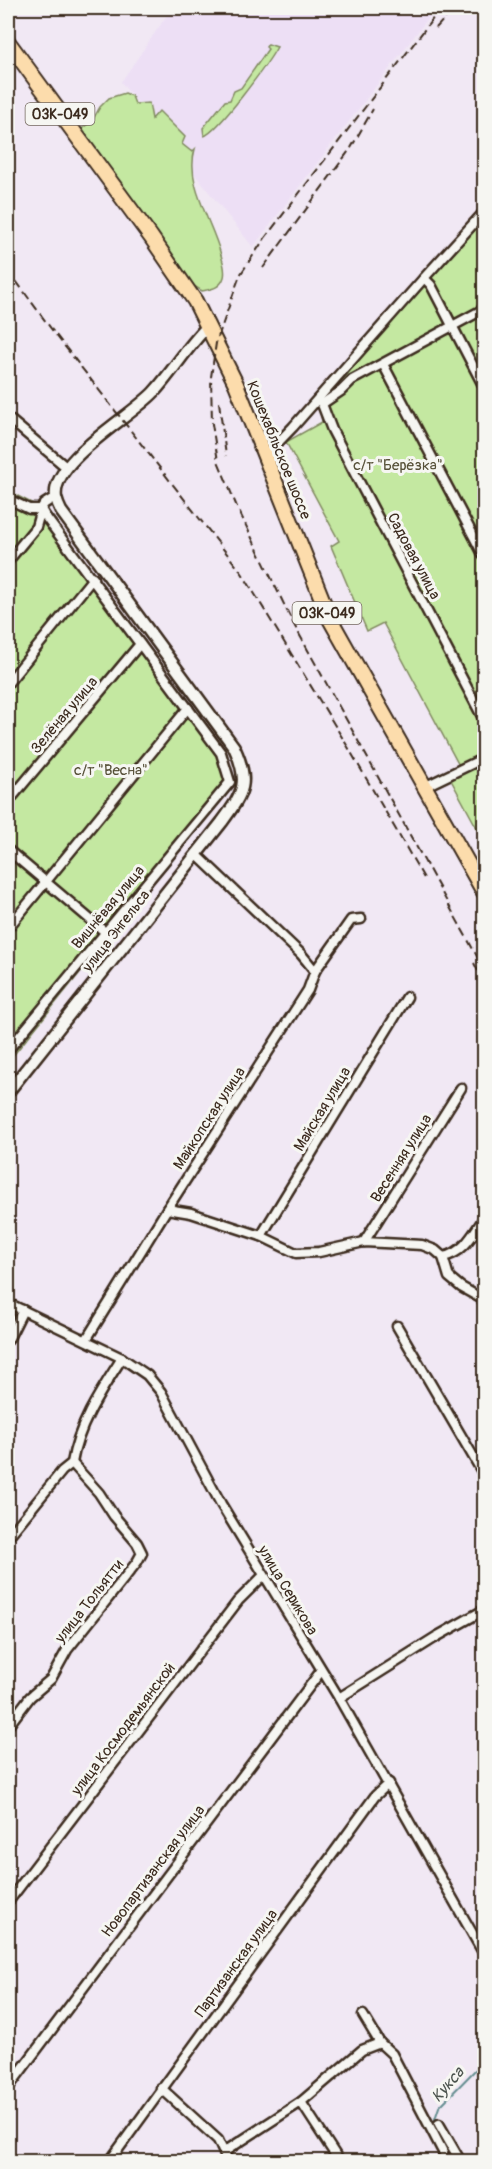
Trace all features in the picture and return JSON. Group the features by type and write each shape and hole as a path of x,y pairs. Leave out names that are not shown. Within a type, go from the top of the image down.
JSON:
{"main road":[{"name":"Кошехабльское шоссе","path":"8,42 195,301 236,384 330,619 484,892"}],"street":[{"path":"264,457 319,402 424,278 483,218"},
{"path":"424,278 431,285 484,387"},
{"path":"319,402 341,391 352,380 484,309"},
{"path":"8,561 36,527 44,504 56,497 59,482 66,467 85,447 122,420 153,392 191,343 207,327"},
{"path":"383,364 484,556"},
{"name":"Садовая улица","path":"319,402 484,720"},
{"path":"8,417 66,467"},
{"name":"улица Энгельса","path":"8,1092 234,805 244,785 242,764 234,747 74,530 61,511 56,497"},
{"path":"8,499 29,509 41,509"},
{"path":"8,928 188,708 41,509"},
{"path":"8,683 93,578"},
{"name":"Зелёная улица","path":"8,802 140,644"},
{"name":"Вишнёвая улица","path":"8,1050 230,782 221,753 188,708"},
{"path":"424,787 484,758"},
{"path":"8,850 105,932"},
{"path":"196,854 301,954 315,971"},
{"name":"Майкопская улица","path":"86,1340 308,990 315,971 351,920 361,919"},
{"name":"Майская улица","path":"261,1236 407,997"},
{"name":"Весенняя улица","path":"364,1242 461,1088"},
{"path":"167,1209 191,1214 261,1236 296,1253 319,1252 364,1242 422,1245 435,1250 443,1257 449,1277 484,1300"},
{"path":"443,1257 454,1255 463,1247 484,1218"},
{"name":"улица Серикова","path":"8,1303 122,1358 147,1375 161,1392 201,1470 339,1698 484,1954"},
{"path":"8,1340 22,1310"},
{"path":"397,1326 484,1475"},
{"path":"8,1537 62,1471 72,1463 75,1445 97,1398 122,1358"},
{"name":"улица Тольятти","path":"8,1726 30,1697 51,1679 67,1650 142,1553 99,1493 72,1463"},
{"name":"улица Космодемьянской","path":"8,1902 238,1601 264,1575"},
{"path":"339,1698 436,1637 484,1610"},
{"name":"Новопартизанская улица","path":"8,2088 321,1671"},
{"name":"Партизанская улица","path":"111,2158 375,1796 388,1783"},
{"path":"363,2015 380,2043 392,2054 443,2152"},
{"path":"224,2152 301,2102 362,2050 380,2043"},
{"path":"161,2088 218,2140 228,2162"},
{"path":"301,2102 340,2162"},
{"path":"439,2124 461,2162"},
{"path":"111,2158 122,2162"}],"shaded area":[{"path":"172,8 427,8 432,13 253,247 121,82"}],"green space":[{"path":"268,44 277,47 264,67 220,123 204,136 203,128 225,101 230,100 234,91 241,88 268,49 266,47"},
{"path":"125,93 132,96 135,104 149,103 152,119 159,111 185,137 182,144 192,152 195,149 193,162 196,189 223,260 225,274 223,281 215,287 202,291 194,286 80,130 92,121 100,107 109,98"},
{"name":"с/т \"Берёзка\"","path":"484,220 483,839 451,780 463,773 383,623 367,631 331,546 339,541 286,442 322,422 319,402"},
{"name":"с/т \"Весна\"","path":"8,491 49,512 220,744 231,766 233,783 8,1062"}],"waterway":[{"name":"Кукса","path":"445,2147 434,2122 439,2107 484,2061"},
{"name":"Кукса","path":"446,2153 448,2162"}],"railway":[{"path":"441,8 265,238 240,275 216,343 211,377 212,424 218,461 237,507 293,623 484,969"},
{"path":"436,28 454,8"},
{"path":"263,268 351,148 373,109"},
{"path":"8,270 52,330 242,573 348,747 425,880"},
{"path":"219,402 226,456"},
{"path":"474,963 484,983"}]}
